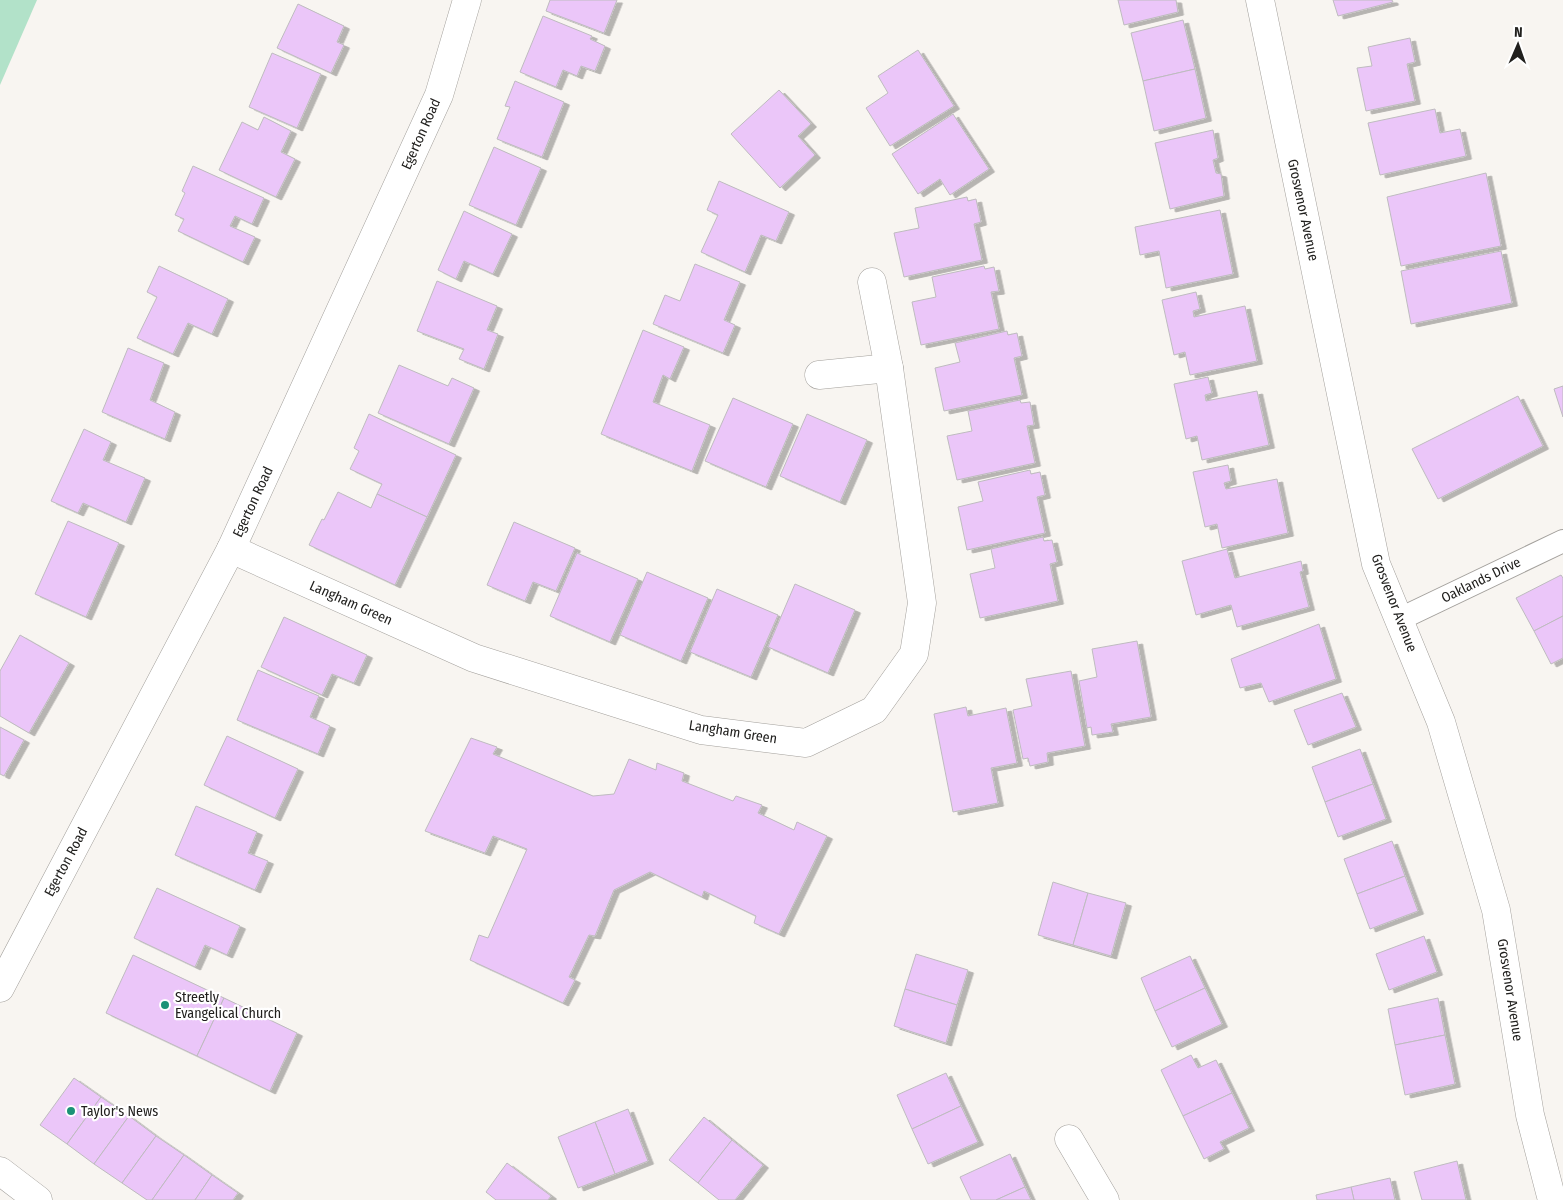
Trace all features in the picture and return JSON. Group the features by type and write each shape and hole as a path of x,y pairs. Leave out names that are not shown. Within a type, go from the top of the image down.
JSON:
{"street":[{"name":"Egerton Road","path":"0,988 231,549 439,95 467,0"},
{"name":"Grosvenor Avenue","path":"1260,0 1376,564 1441,722 1496,910 1530,1115 1552,1200"},
{"name":"Langham Green","path":"231,549 474,658 700,730 806,743 874,710 914,654 922,603 889,368 872,282"},
{"path":"818,375 889,368"},
{"path":"1069,1139 1105,1200"},
{"path":"0,1171 38,1200"}],"lane":[{"name":"Oaklands Drive","path":"1400,620 1563,541"}],"green space":[{"path":"0,0 37,0 0,85"}],"building":[{"path":"550,0 617,0 604,33 546,11"},
{"path":"1118,0 1176,0 1178,12 1124,25"},
{"path":"1333,0 1392,0 1393,2 1338,16"},
{"path":"298,4 344,26 337,42 344,45 331,73 277,48"},
{"path":"543,16 592,36 590,39 605,46 595,71 581,66 577,76 563,70 556,87 520,72"},
{"path":"1183,20 1195,69 1143,81 1131,33"},
{"path":"1410,38 1415,62 1407,64 1415,101 1366,111 1357,68 1372,66 1368,47"},
{"path":"918,50 954,106 890,146 866,108 888,93 878,76"},
{"path":"272,53 321,74 297,128 249,107"},
{"path":"1195,69 1206,118 1154,131 1143,81"},
{"path":"515,81 564,102 542,157 497,139 510,107 505,106"},
{"path":"779,90 811,124 798,136 815,155 780,188 731,134"},
{"path":"1435,109 1440,133 1460,129 1466,156 1380,175 1368,123"},
{"path":"953,114 989,169 950,195 940,179 918,194 892,154"},
{"path":"264,117 291,131 281,152 295,159 276,197 219,170 242,122 258,130"},
{"path":"1213,130 1218,158 1213,160 1216,173 1221,174 1224,196 1170,209 1155,143"},
{"path":"494,147 541,168 516,225 469,205"},
{"path":"193,166 264,198 252,224 235,216 230,226 255,237 243,262 178,231 184,219 175,215 185,193 182,191"},
{"path":"1486,173 1501,246 1401,266 1387,197"},
{"path":"719,181 789,212 776,241 761,235 745,272 701,252 718,215 707,210"},
{"path":"967,197 968,201 976,199 981,222 974,224 982,260 904,277 894,233 919,228 915,208"},
{"path":"1220,210 1233,274 1166,288 1159,251 1140,255 1135,227"},
{"path":"464,211 512,234 493,274 464,261 456,279 438,270"},
{"path":"1501,251 1512,303 1411,324 1401,271"},
{"path":"695,264 740,282 724,320 735,325 723,353 653,324 665,295 680,301"},
{"path":"159,266 228,299 212,334 188,323 173,354 137,338 157,297 147,292"},
{"path":"984,266 985,269 994,267 999,291 991,292 999,329 921,345 912,302 936,297 932,277"},
{"path":"437,281 497,306 487,330 498,334 484,369 459,359 464,349 417,331"},
{"path":"1196,292 1200,309 1193,311 1194,317 1245,306 1257,361 1190,375 1185,352 1174,355 1162,300"},
{"path":"643,330 684,347 670,379 663,375 653,402 710,425 692,471 601,434"},
{"path":"1007,331 1008,335 1017,333 1022,356 1014,358 1022,395 944,411 935,368 960,362 955,343"},
{"path":"128,348 164,363 150,400 175,412 165,439 102,412"},
{"path":"399,365 448,386 452,378 474,388 449,444 378,413"},
{"path":"1208,377 1212,393 1205,395 1206,401 1257,391 1269,445 1202,460 1197,436 1186,439 1174,384"},
{"path":"1563,386 1563,417 1554,389"},
{"path":"1518,396 1543,446 1438,499 1412,449"},
{"path":"733,398 793,424 766,487 705,461"},
{"path":"1020,400 1021,403 1030,402 1034,425 1027,426 1035,463 957,480 947,436 972,431 968,411"},
{"path":"369,414 456,455 427,517 377,494 382,484 350,469 359,451 354,448"},
{"path":"807,414 867,440 840,502 780,476"},
{"path":"84,429 111,442 103,460 145,478 126,522 83,503 78,513 51,501"},
{"path":"1228,465 1231,481 1224,483 1226,489 1277,479 1288,533 1222,548 1217,524 1205,527 1193,472"},
{"path":"1030,470 1031,474 1040,472 1045,495 1037,497 1045,533 967,550 958,507 983,501 978,482"},
{"path":"338,492 371,508 377,494 427,517 395,585 309,545"},
{"path":"68,521 119,543 86,617 35,594"},
{"path":"514,522 575,548 556,591 533,582 525,601 487,585"},
{"path":"1043,537 1044,541 1052,540 1057,562 1050,564 1058,601 980,618 970,574 995,568 991,549"},
{"path":"1227,549 1235,578 1301,561 1303,571 1300,572 1309,607 1237,627 1231,605 1196,615 1182,561"},
{"path":"577,553 638,579 610,642 550,616"},
{"path":"647,572 708,598 681,661 620,635"},
{"path":"1561,575 1563,578 1563,616 1534,631 1516,598"},
{"path":"795,584 855,610 828,673 768,647"},
{"path":"717,589 778,615 751,677 690,652"},
{"path":"1563,616 1563,658 1551,664 1534,631"},
{"path":"284,617 367,655 354,683 332,674 322,695 261,667"},
{"path":"1319,624 1336,679 1269,702 1261,683 1240,688 1231,659"},
{"path":"20,635 69,663 29,733 0,716 0,671"},
{"path":"1137,641 1151,717 1111,724 1113,732 1092,735 1091,727 1087,728 1079,681 1097,677 1092,649"},
{"path":"258,670 319,696 310,717 330,726 318,754 237,720"},
{"path":"1071,671 1085,746 1047,753 1048,762 1030,766 1028,758 1023,759 1013,710 1032,706 1026,679"},
{"path":"1342,693 1356,727 1308,745 1294,710"},
{"path":"966,707 968,716 1006,708 1017,763 991,768 998,803 953,812 934,714"},
{"path":"0,727 24,740 4,776 0,774"},
{"path":"227,736 298,769 275,818 204,785"},
{"path":"471,738 497,747 493,754 593,796 614,794 629,759 656,770 657,763 684,773 682,781 733,801 736,796 762,805 758,813 794,830 797,822 827,836 779,934 754,923 756,916 704,891 702,897 650,872 614,890 595,936 589,935 569,977 575,980 563,1003 470,960 479,935 488,938 527,849 493,836 485,853 425,831"},
{"path":"1360,749 1373,784 1325,802 1312,767"},
{"path":"1373,784 1386,819 1338,837 1325,802"},
{"path":"196,806 257,832 248,853 268,861 255,890 175,855"},
{"path":"1392,841 1405,876 1357,894 1344,859"},
{"path":"1405,876 1418,911 1370,929 1357,894"},
{"path":"1053,882 1088,893 1073,945 1038,935"},
{"path":"157,888 240,926 227,955 205,945 195,967 134,938"},
{"path":"1088,893 1126,903 1111,956 1073,945"},
{"path":"1424,936 1437,972 1389,990 1376,954"},
{"path":"916,954 968,970 957,1005 905,989"},
{"name":"Streetly Evangelical Church","path":"133,955 224,998 197,1056 106,1013"},
{"path":"1190,956 1205,988 1155,1011 1141,978"},
{"path":"1205,988 1222,1024 1172,1047 1155,1011"},
{"path":"905,989 957,1005 946,1043 894,1026"},
{"path":"224,998 297,1033 270,1091 197,1056"},
{"path":"1438,998 1445,1035 1395,1045 1388,1009"},
{"path":"1445,1035 1455,1084 1405,1095 1395,1045"},
{"path":"1191,1055 1198,1068 1216,1060 1232,1093 1183,1116 1161,1070"},
{"path":"946,1073 961,1106 912,1129 897,1095"},
{"name":"Taylor's News","path":"74,1078 101,1097 67,1144 40,1125"},
{"path":"1232,1093 1249,1128 1220,1142 1224,1149 1204,1159 1183,1116"},
{"path":"101,1097 129,1116 94,1164 67,1144"},
{"path":"961,1106 978,1142 928,1164 912,1129"},
{"path":"628,1109 648,1161 615,1174 595,1122"},
{"path":"129,1116 156,1136 122,1183 94,1164"},
{"path":"704,1117 732,1140 698,1183 669,1160"},
{"path":"595,1122 615,1174 578,1188 558,1137"},
{"path":"156,1136 184,1155 152,1200 147,1200 122,1183"},
{"path":"732,1140 763,1165 735,1200 719,1200 698,1183"},
{"path":"1010,1154 1025,1187 996,1200 971,1200 960,1177"},
{"path":"184,1155 212,1175 195,1200 152,1200"},
{"path":"1457,1161 1466,1200 1422,1200 1414,1172"},
{"path":"507,1163 551,1196 548,1200 496,1200 486,1192"},
{"path":"212,1175 238,1193 233,1200 195,1200"},
{"path":"1390,1178 1395,1200 1354,1200 1351,1187"},
{"path":"1025,1187 1031,1200 996,1200"},
{"path":"1351,1187 1354,1200 1317,1200 1316,1195"}],"place":[{"name":"Streetly Evangelical Church","path":"165,1005"},
{"name":"Taylor's News","path":"71,1111"}]}
